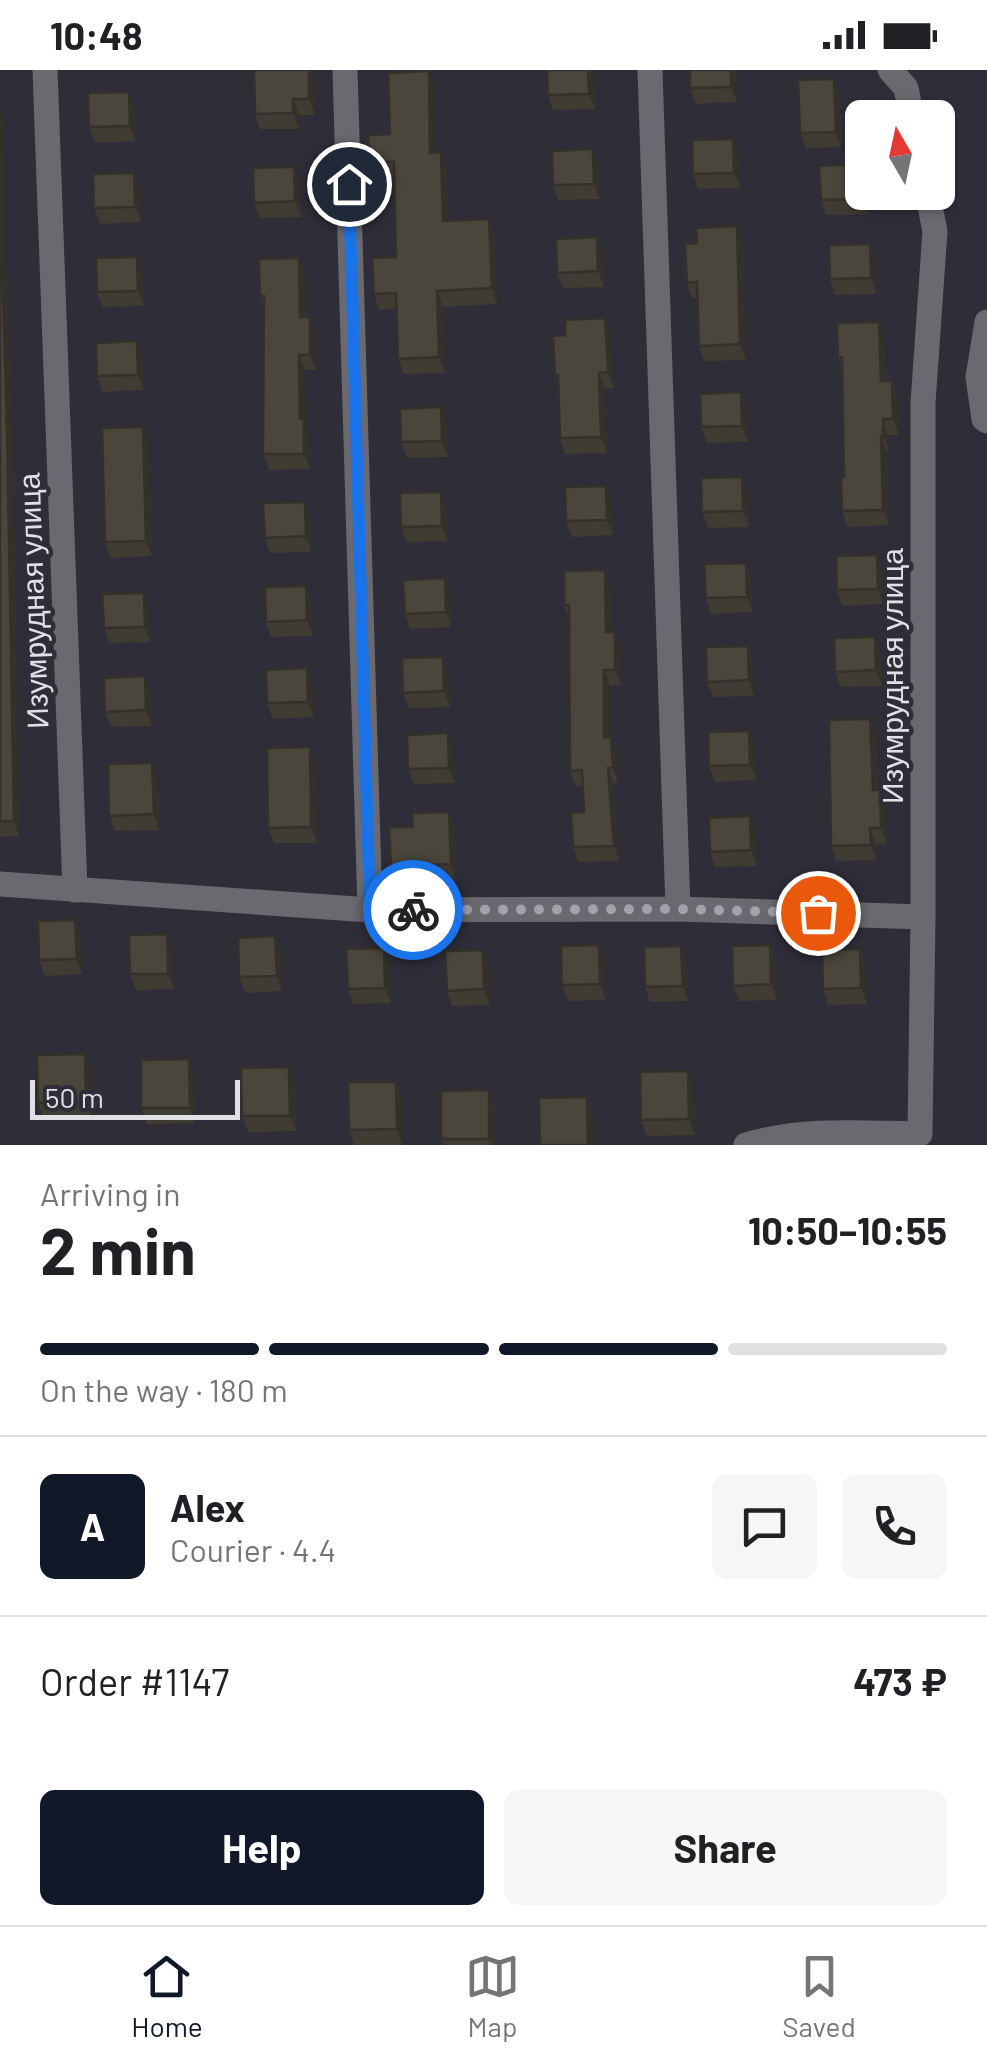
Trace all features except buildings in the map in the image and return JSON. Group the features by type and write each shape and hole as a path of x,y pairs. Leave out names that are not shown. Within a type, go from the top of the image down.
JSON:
{"street":[{"name":"Изумрудная улица","path":"45,70 74,890"},
{"path":"346,70 370,910"},
{"path":"650,70 678,909"},
{"name":"Изумрудная улица","path":"746,1145 790,1134 920,1134 924,403 934,231 930,210"},
{"path":"987,322 978,377 987,421"},
{"path":"0,884 370,910 678,909 923,916"}],"way so far":[{"path":"413,910 818,913"}],"route":[{"path":"349,184 370,910 413,910"}]}
